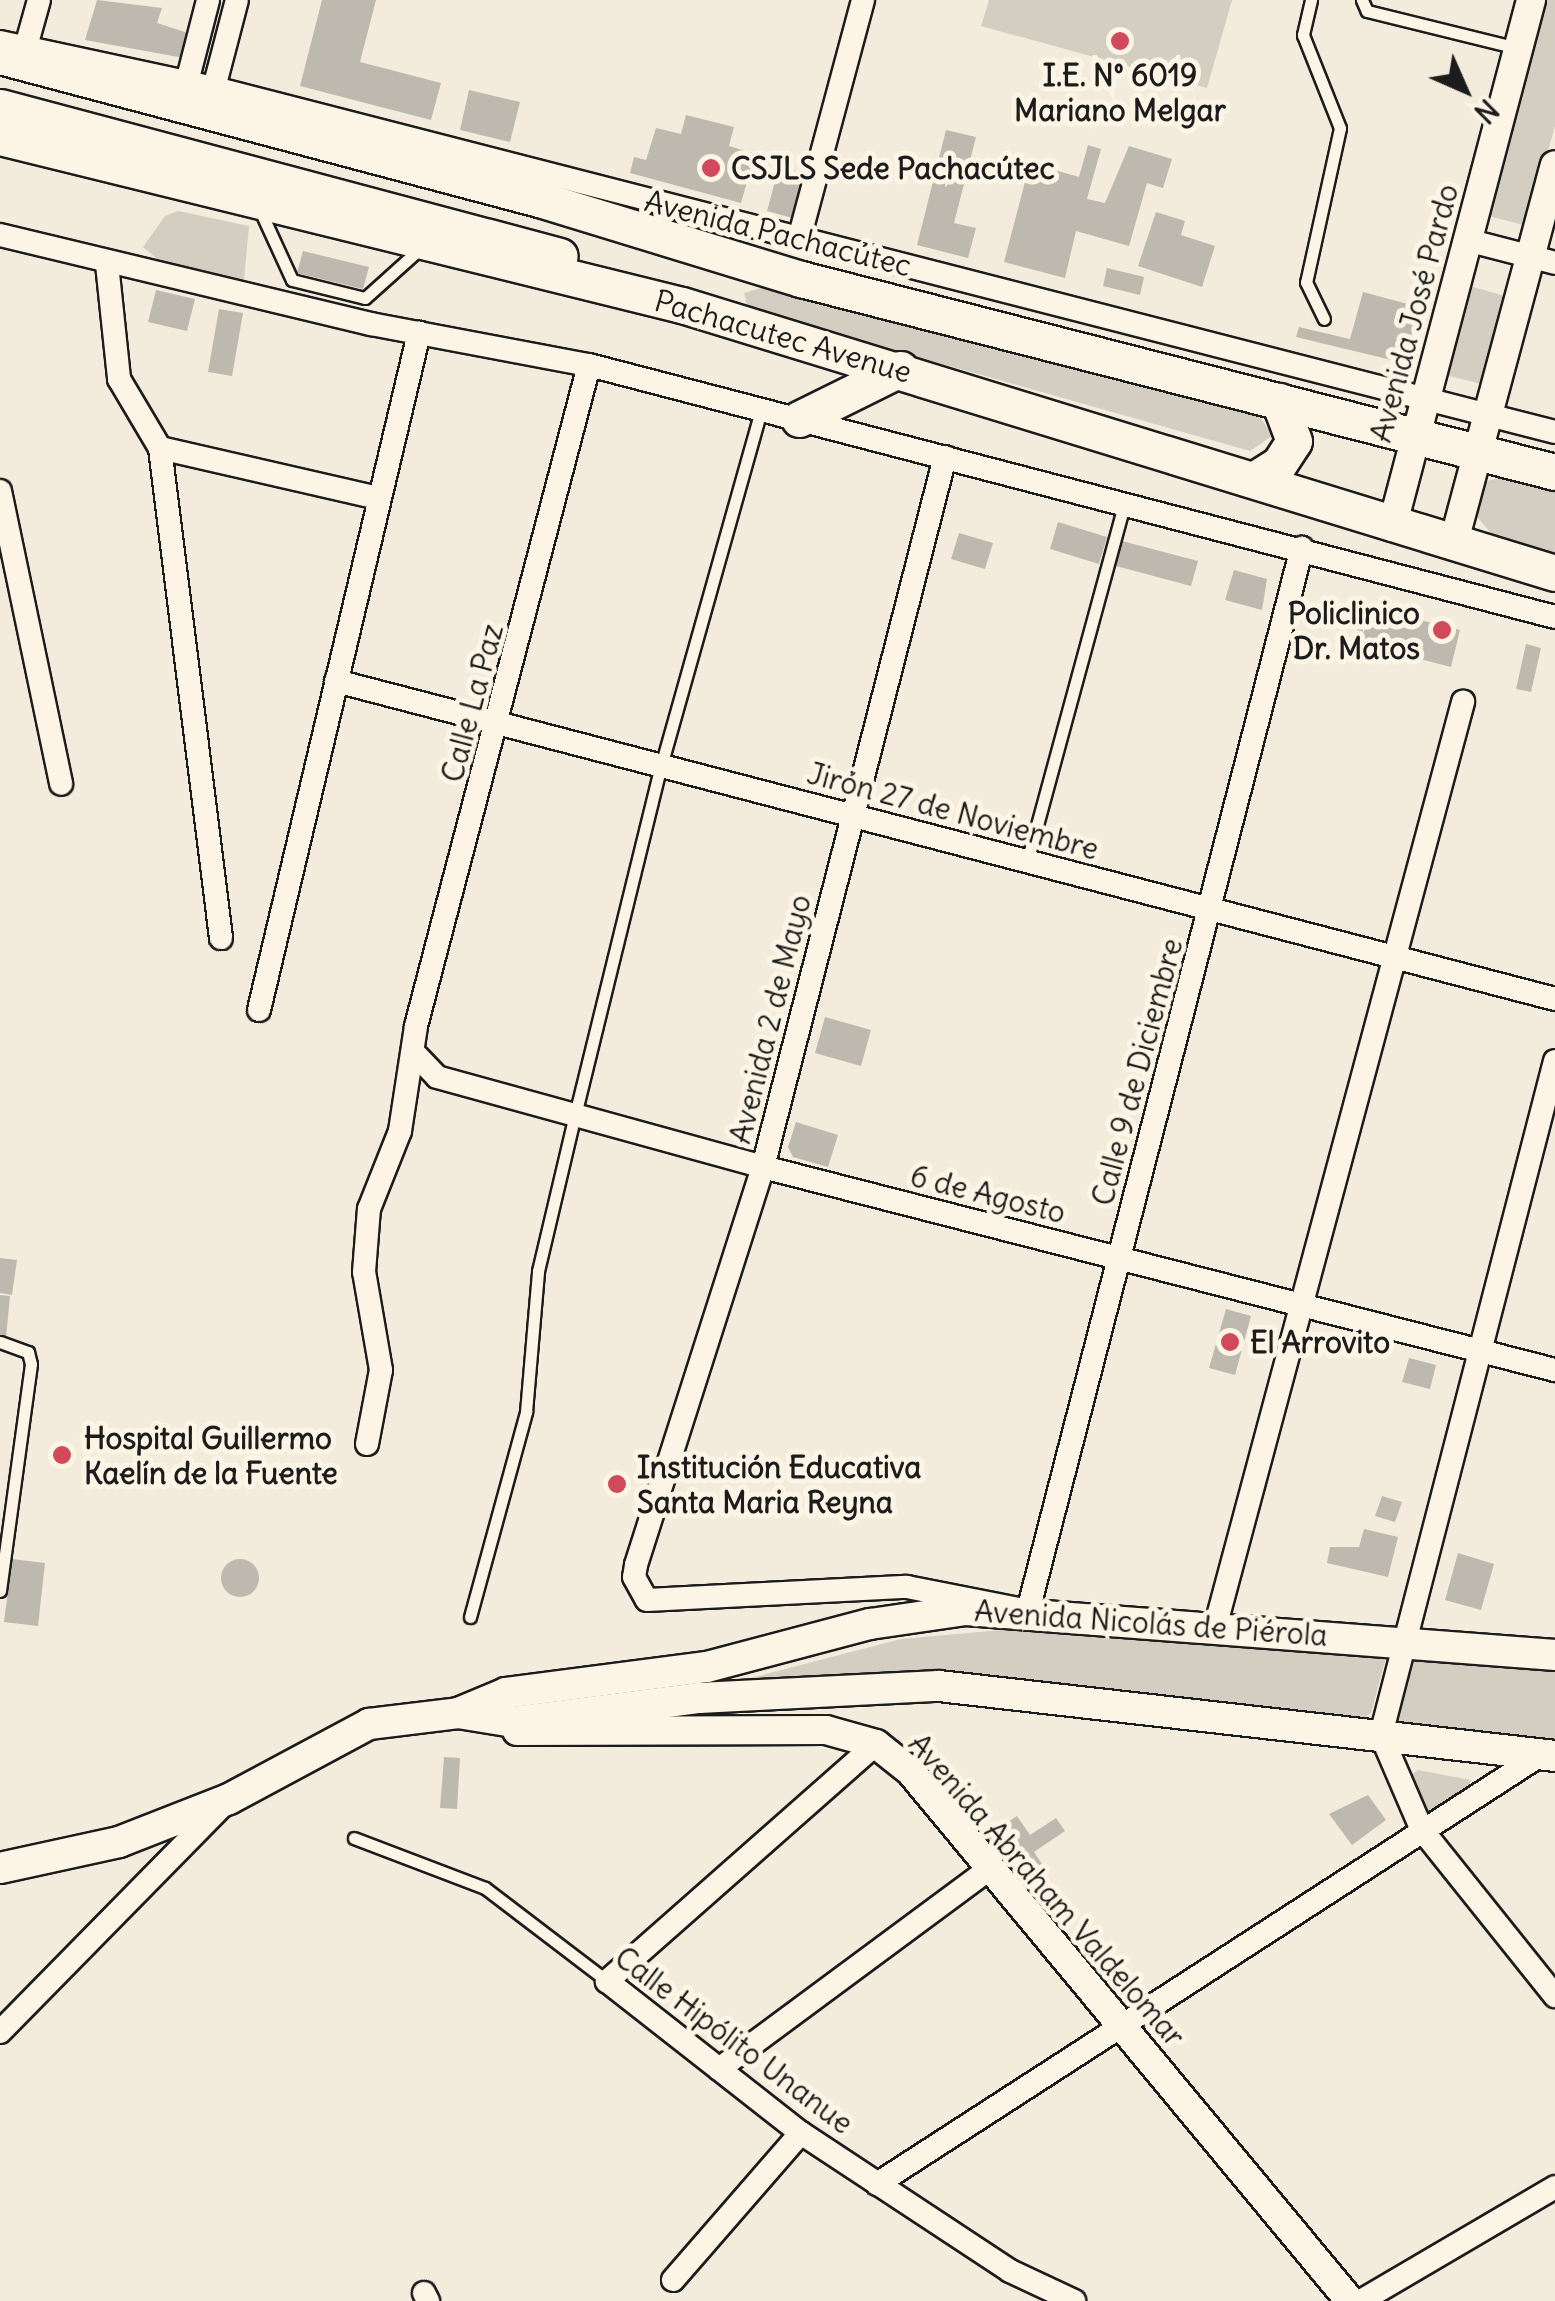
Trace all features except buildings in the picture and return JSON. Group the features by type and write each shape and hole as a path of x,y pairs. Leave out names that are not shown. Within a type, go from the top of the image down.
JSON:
{"main road":[{"name":"Pachacutec Avenue","path":"13,49 714,254 1555,472"},
{"name":"Avenida Pachacútec","path":"0,81 533,220 714,254"},
{"path":"0,107 514,238 682,305"},
{"name":"Pachacutec Avenue","path":"0,137 253,196 682,305 1255,479 1392,527 1550,575"},
{"path":"799,420 900,369"},
{"path":"1255,479 1279,464 1294,441 1279,402"},
{"name":"Avenida Nicolás de Piérola","path":"0,1868 120,1842 228,1799 369,1724 458,1713 506,1693 707,1667 870,1624 966,1610 1028,1610 1216,1624 1555,1655"},
{"name":"Avenida Nicolás de Piérola","path":"458,1713 513,1722 699,1698 938,1686 1549,1755"}],"street":[{"path":"13,49 38,0"},
{"path":"187,82 208,0"},
{"path":"214,88 237,0"},
{"path":"800,238 863,0"},
{"name":"Avenida José Pardo","path":"1392,527 1531,0"},
{"name":"Avenida Pachacútec","path":"0,42 13,49 214,88 1555,432"},
{"path":"1453,545 1488,413 1543,259 1555,164"},
{"path":"0,234 107,264 418,333 590,365 1555,617"},
{"path":"1467,240 1543,259"},
{"path":"107,264 118,379 160,448 221,938"},
{"path":"259,1010 418,333"},
{"name":"Calle La Paz","path":"366,1444 381,1370 364,1237 400,1131 416,1054 416,1026 499,724 590,365"},
{"path":"160,448 379,498"},
{"name":"Avenida 2 de Mayo","path":"945,456 763,1167 636,1565 638,1590 677,1604 907,1587 1028,1610"},
{"path":"0,490 60,784"},
{"name":"Calle 9 de Diciembre","path":"1028,1610 1302,548"},
{"name":"Jirón 27 de Noviembre","path":"336,681 1555,1000"},
{"path":"1216,1624 1464,702"},
{"name":"6 de Agosto","path":"416,1054 437,1077 763,1167 1555,1370"},
{"path":"1555,1061 1381,1735 1422,1830 1555,1996"},
{"name":"Avenida Abraham Valdelomar","path":"412,1720 530,1732 826,1730 876,1744 910,1771 1350,2301"},
{"path":"607,1981 876,1744"},
{"path":"876,2184 1422,1830 1549,1755"},
{"path":"0,2032 228,1799"},
{"path":"719,2069 991,1868"},
{"name":"Calle Hipólito Unanue","path":"607,1981 802,2134 1010,2270 1074,2301"},
{"path":"672,2280 802,2134"},
{"path":"1361,2301 1555,2187"}],"lane":[{"path":"1312,0 1303,35 1340,128 1306,282 1324,319"},
{"path":"1362,0 1367,11 1518,48"},
{"path":"253,196 292,280 365,298 427,242"},
{"path":"470,1617 526,1412 538,1271 575,1115 661,766 761,410"},
{"path":"1027,862 1125,502"},
{"path":"0,1342 28,1352 31,1364 0,1591"},
{"name":"Calle Hipólito Unanue","path":"354,1838 485,1888 607,1981"}],"shaded area":[{"path":"989,0 1232,0 1207,88 981,26"},
{"path":"1545,0 1555,0 1555,126 1527,226 1485,215"},
{"path":"178,211 249,226 244,280 163,264 143,247 165,216"},
{"path":"1466,285 1505,296 1481,384 1442,374"},
{"path":"764,287 1259,415 1272,436 1250,451 748,309 744,293"},
{"path":"1512,475 1555,488 1555,555 1498,542 1471,509 1479,483"},
{"path":"1068,1624 1383,1654 1385,1661 1371,1713 1358,1722 731,1683 901,1639"},
{"path":"1407,1658 1555,1666 1555,1749 1394,1725"},
{"path":"1418,1770 1471,1780 1465,1794 1429,1812 1417,1808 1407,1778"}],"place":[{"name":"I.E. N° 6019 Mariano Melgar","path":"1120,41"},
{"name":"CSJLS Sede Pachacútec","path":"711,168"},
{"name":"Policlinico Dr. Matos","path":"1442,630"},
{"name":"El Arrovito","path":"1230,1342"},
{"name":"Hospital Guillermo Kaelín de la Fuente","path":"62,1455"},
{"name":"Institución Educativa Santa Maria Reyna","path":"617,1484"}]}
